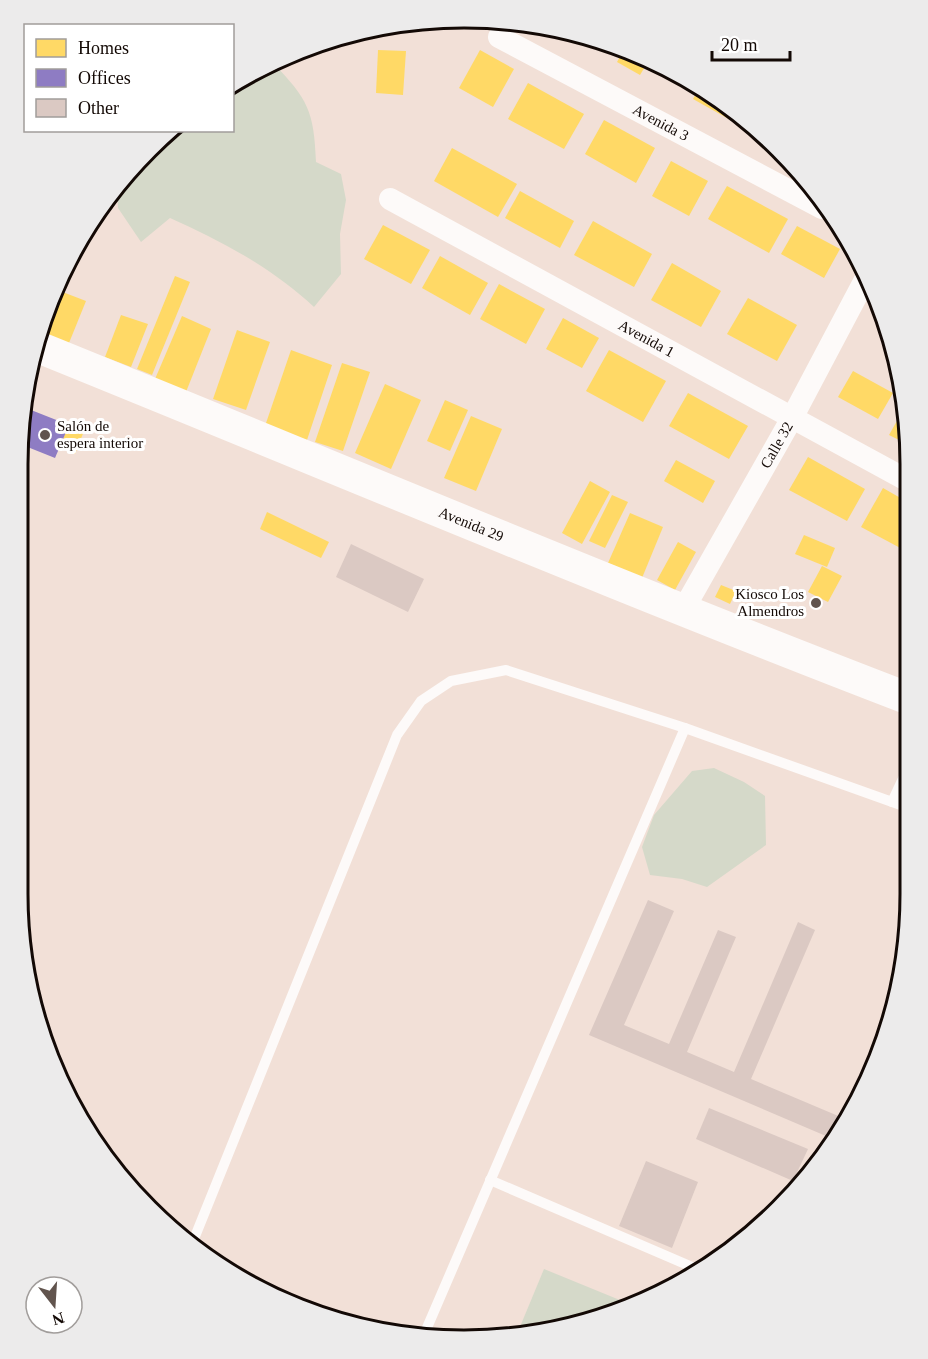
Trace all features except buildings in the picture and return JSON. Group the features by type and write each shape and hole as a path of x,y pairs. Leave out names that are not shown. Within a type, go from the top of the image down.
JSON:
{"main road":[{"name":"Avenida 29","path":"44,349 480,526 682,612 900,695"}],"street":[{"name":"Avenida 3","path":"499,37 813,203"},
{"name":"Avenida 1","path":"390,199 900,476"},
{"name":"Calle 32","path":"682,612 792,418 862,286"}],"lane":[{"path":"195,1237 397,735 421,701 451,681 506,670 684,728 900,805"},
{"path":"426,1329 684,728"},
{"path":"892,802 900,785"},
{"path":"490,1179 691,1266"}],"green space":[{"path":"279,70 294,86 307,107 313,130 316,162 341,174 346,200 340,234 341,274 314,307 246,256 170,218 141,242 118,208 118,199 156,156 183,132 234,132 234,94"},
{"path":"714,768 744,782 765,796 766,845 707,887 682,879 650,875 642,847 654,815 692,771"},
{"path":"544,1269 621,1301 577,1316 520,1327"}],"place":[{"name":"Salón de espera interior","path":"45,435"},
{"name":"Kiosco Los Almendros","path":"816,603"}]}
